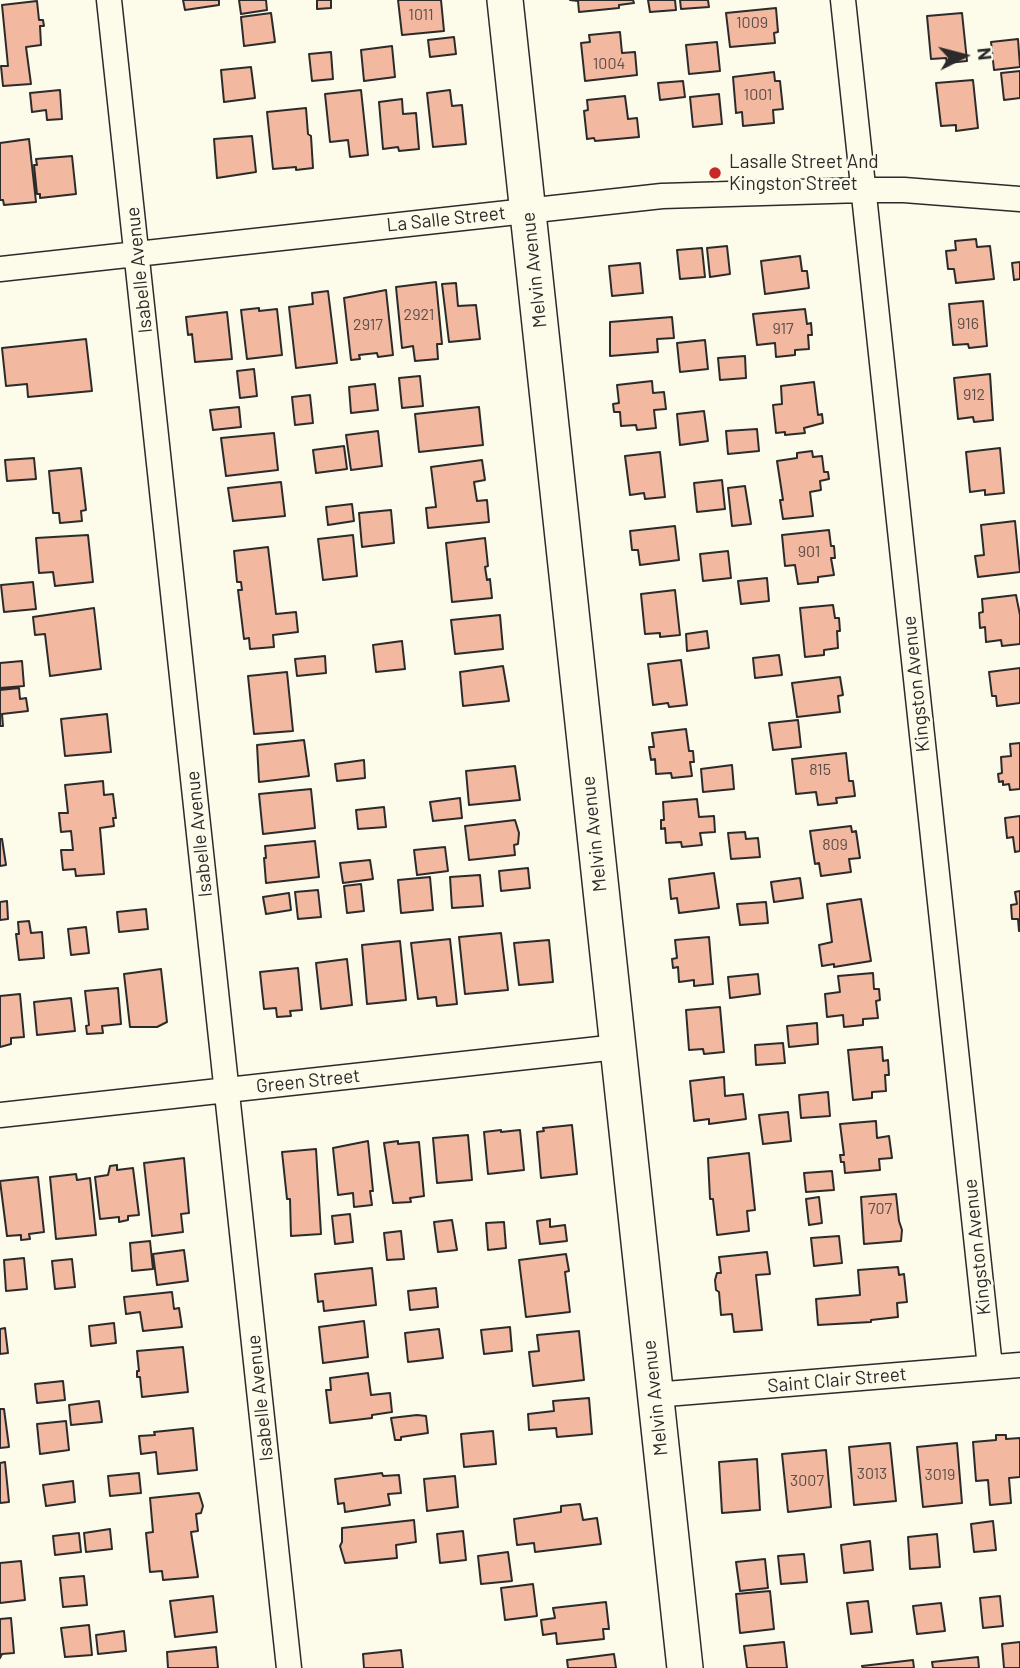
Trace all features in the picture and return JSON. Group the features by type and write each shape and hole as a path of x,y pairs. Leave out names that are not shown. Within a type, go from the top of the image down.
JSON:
{"street":[{"name":"Isabelle Avenue","path":"109,0 289,1668"},
{"name":"Melvin Avenue","path":"505,0 685,1668"},
{"name":"Kingston Avenue","path":"843,0 990,1367"},
{"name":"La Salle Street","path":"0,269 662,196 863,190 1020,199"},
{"name":"Green Street","path":"0,1115 617,1047"},
{"name":"Saint Clair Street","path":"654,1395 1020,1365"}],"building":[{"path":"183,0 219,0 219,5 185,10"},
{"path":"239,0 266,0 267,10 241,14"},
{"path":"317,0 331,0 331,8 317,9"},
{"path":"398,0 441,0 444,31 402,35"},
{"path":"570,0 633,0 634,3 619,5 619,8 579,12 578,1"},
{"path":"648,0 675,0 676,10 650,12"},
{"path":"680,0 708,0 709,7 681,9"},
{"path":"37,1 39,20 43,20 44,26 40,26 41,45 26,47 31,84 3,86 1,66 8,66 2,5"},
{"path":"776,8 778,32 774,33 775,43 730,47 726,13"},
{"path":"271,13 275,42 244,46 241,17"},
{"path":"962,13 967,61 947,63 946,58 931,59 927,16"},
{"path":"620,32 622,53 635,52 637,75 585,81 581,43 590,42 589,35"},
{"path":"454,37 456,54 430,57 428,40"},
{"path":"1018,39 1020,67 994,70 991,42"},
{"path":"717,42 720,71 689,74 686,45"},
{"path":"392,46 395,77 364,81 361,50"},
{"path":"331,52 333,79 312,81 309,54"},
{"path":"251,67 255,98 224,102 221,70"},
{"path":"1020,71 1020,98 1004,100 1001,73"},
{"path":"774,72 775,81 780,81 783,109 773,110 774,123 743,126 742,112 736,113 733,77"},
{"path":"973,80 978,128 956,131 956,125 941,126 936,83"},
{"path":"683,81 685,97 660,100 658,83"},
{"path":"60,90 62,119 47,120 46,110 32,112 30,93"},
{"path":"361,90 368,155 350,157 348,140 330,142 325,94"},
{"path":"450,90 452,106 462,105 466,144 433,147 427,93"},
{"path":"719,94 722,124 693,127 690,97"},
{"path":"625,96 628,119 637,118 639,137 595,141 594,138 587,139 584,111 588,110 587,100"},
{"path":"402,99 403,114 416,113 419,149 383,149 379,102"},
{"path":"306,108 313,168 273,169 267,112"},
{"path":"252,136 256,172 217,178 214,139"},
{"path":"29,139 36,202 4,205 3,200 0,200 0,143"},
{"path":"72,156 76,194 40,198 40,194 37,194 34,165 37,165 36,159"},
{"path":"976,239 977,247 990,246 994,279 956,283 954,269 948,269 946,251 956,250 955,241"},
{"path":"727,246 730,274 710,277 707,248"},
{"path":"702,248 705,277 680,279 677,250"},
{"path":"800,256 802,271 807,271 809,288 765,294 761,261"},
{"path":"1020,262 1020,279 1014,280 1012,263"},
{"path":"640,263 643,293 612,296 609,266"},
{"path":"436,282 442,344 437,344 438,359 415,361 413,346 402,348 396,287"},
{"path":"456,283 458,306 476,305 480,339 449,342 442,284"},
{"path":"386,290 393,355 359,355 360,359 351,360 344,298"},
{"path":"328,291 337,363 296,368 289,307 313,304 312,293"},
{"path":"983,301 987,346 969,348 968,344 953,345 949,304"},
{"path":"259,308 259,311 277,309 282,355 247,359 241,310"},
{"path":"805,309 807,324 811,323 809,349 795,350 795,355 776,357 775,343 757,345 753,314"},
{"path":"227,312 232,359 195,362 192,334 188,335 186,317"},
{"path":"672,317 674,338 657,339 658,352 610,356 610,322"},
{"path":"86,339 92,391 28,397 27,384 6,386 2,348"},
{"path":"705,340 708,369 680,372 677,343"},
{"path":"745,356 746,378 720,380 718,358"},
{"path":"254,369 257,396 240,398 237,371"},
{"path":"990,374 993,420 974,422 973,417 958,419 954,378"},
{"path":"420,376 423,406 402,408 399,378"},
{"path":"652,381 653,393 664,392 666,409 654,410 656,428 637,430 636,425 621,426 620,412 614,412 613,404 619,403 617,385"},
{"path":"814,382 818,415 822,414 823,423 804,428 805,433 776,433 773,405 782,404 781,386"},
{"path":"375,384 378,410 351,413 349,387"},
{"path":"310,395 313,423 295,425 292,397"},
{"path":"239,407 241,427 213,430 210,410"},
{"path":"479,407 483,445 419,452 415,414"},
{"path":"704,411 708,441 680,445 677,414"},
{"path":"757,429 759,451 728,454 726,431"},
{"path":"378,431 382,466 351,470 346,435"},
{"path":"274,433 278,470 226,476 221,438"},
{"path":"344,446 347,469 316,473 313,450"},
{"path":"1000,448 1004,493 985,495 985,490 970,492 966,452"},
{"path":"812,451 813,457 822,456 824,472 828,472 829,479 820,481 821,490 810,492 813,516 783,519 777,461 797,458 797,453"},
{"path":"660,452 665,497 645,499 644,493 630,495 625,456"},
{"path":"34,458 36,479 7,481 5,460"},
{"path":"482,460 485,480 474,482 477,501 487,500 489,522 428,528 426,508 436,507 431,467"},
{"path":"81,468 86,510 81,511 82,521 60,523 59,513 53,513 49,471"},
{"path":"722,480 725,509 697,512 694,483"},
{"path":"281,482 285,516 233,521 228,488"},
{"path":"745,486 751,524 732,526 728,488"},
{"path":"352,504 354,521 328,525 326,507"},
{"path":"391,510 394,543 362,547 359,513"},
{"path":"1015,521 1020,572 978,577 975,556 984,555 981,525"},
{"path":"675,526 679,560 640,565 638,550 632,550 630,531"},
{"path":"829,530 831,546 834,546 835,558 831,558 834,575 818,577 818,582 798,584 795,565 785,566 782,535"},
{"path":"88,535 93,582 55,586 53,572 39,573 36,538"},
{"path":"353,535 357,576 323,580 318,539"},
{"path":"485,538 488,566 485,567 487,580 490,579 492,598 452,602 446,543"},
{"path":"268,547 276,614 296,612 298,632 273,635 274,647 250,649 249,638 244,639 238,590 242,590 241,582 237,582 234,551"},
{"path":"728,551 731,578 703,581 700,554"},
{"path":"767,578 769,601 741,604 738,581"},
{"path":"33,582 36,609 4,612 1,585"},
{"path":"675,590 680,635 660,637 660,633 645,634 641,594"},
{"path":"1016,595 1020,615 1020,644 1002,646 1001,640 986,642 985,627 980,628 982,599"},
{"path":"833,605 835,618 839,618 838,648 824,650 824,655 805,657 800,608"},
{"path":"94,608 101,669 50,676 45,634 35,635 33,617"},
{"path":"500,615 503,649 455,654 451,620"},
{"path":"707,631 709,648 687,651 686,634"},
{"path":"402,641 405,669 376,672 373,645"},
{"path":"779,655 782,675 755,678 753,658"},
{"path":"325,656 326,673 297,676 295,659"},
{"path":"681,660 687,705 653,705 648,664"},
{"path":"22,661 24,686 0,688 0,663"},
{"path":"503,666 509,701 463,706 460,672"},
{"path":"1020,668 1020,703 997,706 996,696 992,696 989,672"},
{"path":"287,672 293,731 254,734 248,676"},
{"path":"840,677 843,695 838,696 840,712 797,717 792,683"},
{"path":"19,688 20,699 26,698 28,711 2,714 3,726 0,726 0,690"},
{"path":"107,714 111,752 65,756 61,719"},
{"path":"798,720 801,747 773,750 769,723"},
{"path":"686,729 689,751 693,751 694,762 690,762 692,776 672,778 671,773 656,774 655,759 651,760 649,747 654,747 652,733"},
{"path":"304,740 309,776 259,782 257,745"},
{"path":"1020,743 1020,789 1010,790 1009,784 1003,785 1003,781 999,782 998,774 1002,773 1001,757 1011,756 1010,744"},
{"path":"846,753 849,781 853,781 855,796 836,798 837,803 818,805 816,792 796,794 792,759"},
{"path":"364,760 365,778 337,781 335,764"},
{"path":"732,765 734,789 703,792 701,769"},
{"path":"515,766 520,800 469,805 466,771"},
{"path":"103,781 104,795 113,794 116,818 113,818 114,826 100,828 104,874 76,876 75,869 63,870 61,850 73,850 71,831 61,832 59,813 68,813 65,785"},
{"path":"311,789 315,828 263,834 259,794"},
{"path":"460,798 462,818 433,821 430,802"},
{"path":"697,799 699,817 714,816 715,832 700,833 702,845 682,847 681,842 666,843 665,828 661,829 661,820 664,820 663,802"},
{"path":"384,807 386,827 358,829 356,810"},
{"path":"1020,816 1020,851 1015,852 1013,837 1007,838 1005,818"},
{"path":"515,820 519,833 518,844 514,845 515,855 469,860 465,826"},
{"path":"851,826 852,832 856,831 860,858 849,859 851,872 821,876 819,863 815,864 810,831"},
{"path":"745,832 746,839 758,838 760,857 731,859 728,833"},
{"path":"0,839 6,865 0,866"},
{"path":"315,841 319,877 266,883 265,846"},
{"path":"445,847 448,871 417,875 414,850"},
{"path":"370,860 373,879 343,883 340,863"},
{"path":"528,868 530,888 501,891 499,871"},
{"path":"714,873 719,908 679,913 677,898 671,899 669,879"},
{"path":"480,875 483,906 452,908 450,877"},
{"path":"430,877 433,910 401,913 398,880"},
{"path":"800,878 803,898 774,902 771,882"},
{"path":"361,884 364,911 347,913 344,886"},
{"path":"318,890 321,917 298,919 295,892"},
{"path":"1020,891 1019,931 1018,919 1012,919 1011,905 1017,904 1015,892"},
{"path":"289,893 291,910 266,914 263,897"},
{"path":"861,899 871,961 834,967 834,964 822,966 819,945 832,942 827,904"},
{"path":"7,901 8,919 0,920 0,902"},
{"path":"766,902 768,923 740,925 737,904"},
{"path":"146,909 148,929 119,932 117,912"},
{"path":"29,921 31,933 42,932 44,958 19,960 16,934 19,934 18,922"},
{"path":"86,927 89,953 71,955 68,929"},
{"path":"501,933 508,990 465,994 459,937"},
{"path":"709,937 713,984 694,986 694,980 679,982 678,967 673,968 672,959 677,958 675,940"},
{"path":"450,939 457,1004 437,1006 436,997 418,999 411,943"},
{"path":"549,940 553,982 519,985 514,943"},
{"path":"400,941 406,1000 367,1004 362,945"},
{"path":"347,959 352,1005 321,1009 316,963"},
{"path":"298,968 302,1010 290,1011 291,1016 277,1017 276,1008 264,1009 260,972"},
{"path":"161,969 167,1022 157,1027 130,1027 124,974"},
{"path":"873,973 874,989 879,989 880,1000 876,1001 878,1018 863,1019 863,1025 844,1027 843,1015 827,1017 825,994 840,992 838,976"},
{"path":"758,974 760,994 730,998 728,977"},
{"path":"118,988 121,1024 102,1026 103,1033 87,1034 86,1026 89,1025 85,991"},
{"path":"20,994 24,1037 11,1038 11,1044 0,1047 0,996"},
{"path":"71,998 75,1031 37,1035 34,1002"},
{"path":"720,1007 724,1052 704,1054 703,1049 689,1050 686,1010"},
{"path":"817,1023 818,1044 789,1047 787,1026"},
{"path":"783,1043 785,1063 756,1065 755,1045"},
{"path":"882,1047 883,1061 888,1060 886,1091 872,1092 872,1098 853,1100 848,1050"},
{"path":"724,1077 725,1096 743,1094 746,1119 709,1124 709,1119 694,1121 690,1081"},
{"path":"828,1092 830,1116 801,1118 799,1095"},
{"path":"788,1112 791,1141 763,1144 759,1115"},
{"path":"876,1121 877,1138 889,1136 892,1158 879,1159 880,1170 845,1173 840,1155 844,1155 840,1124"},
{"path":"572,1125 577,1174 541,1178 537,1132 544,1131 543,1128"},
{"path":"520,1130 524,1170 488,1174 484,1132"},
{"path":"468,1135 472,1180 437,1183 433,1138"},
{"path":"368,1141 372,1205 354,1207 353,1193 338,1195 333,1148"},
{"path":"398,1141 398,1144 419,1142 424,1196 410,1198 411,1202 393,1203 384,1143"},
{"path":"316,1149 321,1234 291,1236 290,1199 287,1199 282,1152"},
{"path":"749,1153 755,1210 747,1211 749,1231 717,1235 713,1199 710,1199 708,1158"},
{"path":"184,1158 189,1213 181,1214 183,1232 152,1236 144,1163"},
{"path":"117,1165 117,1170 133,1168 139,1215 128,1216 128,1220 119,1222 119,1217 100,1219 95,1177 108,1175 110,1166"},
{"path":"832,1171 834,1190 806,1192 804,1173"},
{"path":"76,1174 77,1180 90,1178 96,1235 56,1239 50,1177"},
{"path":"38,1177 44,1232 29,1234 30,1239 21,1240 21,1235 7,1236 0,1181"},
{"path":"896,1194 902,1230 901,1241 864,1244 861,1197"},
{"path":"819,1197 822,1223 809,1225 806,1199"},
{"path":"350,1214 353,1242 335,1244 332,1216"},
{"path":"550,1219 550,1227 565,1225 567,1241 540,1244 537,1221"},
{"path":"452,1220 457,1250 438,1252 434,1222"},
{"path":"504,1222 506,1248 488,1250 486,1223"},
{"path":"401,1231 404,1259 387,1260 384,1233"},
{"path":"839,1236 842,1263 814,1266 811,1238"},
{"path":"150,1241 153,1269 132,1271 130,1243"},
{"path":"184,1250 188,1281 157,1285 153,1254"},
{"path":"767,1252 770,1274 756,1275 762,1330 734,1332 732,1314 721,1315 719,1292 716,1290 717,1273 721,1273 719,1257"},
{"path":"566,1254 569,1271 565,1272 570,1312 526,1317 519,1260"},
{"path":"24,1258 27,1289 6,1291 4,1260"},
{"path":"72,1259 75,1287 55,1289 52,1261"},
{"path":"898,1267 899,1275 904,1274 907,1302 897,1303 898,1317 871,1322 818,1325 816,1299 860,1295 858,1270"},
{"path":"372,1268 376,1305 324,1311 323,1301 318,1302 315,1274"},
{"path":"436,1288 438,1307 410,1310 408,1291"},
{"path":"172,1292 174,1309 179,1308 182,1327 143,1331 140,1312 126,1314 124,1297"},
{"path":"364,1321 368,1357 323,1363 319,1327"},
{"path":"114,1323 116,1343 91,1346 89,1326"},
{"path":"510,1327 512,1351 484,1354 481,1330"},
{"path":"5,1328 8,1353 0,1354 0,1329"},
{"path":"439,1329 443,1358 408,1362 405,1333"},
{"path":"579,1331 584,1380 533,1386 529,1352 539,1351 537,1335"},
{"path":"183,1347 188,1392 142,1397 140,1377 137,1377 137,1351"},
{"path":"368,1373 371,1395 390,1393 392,1412 372,1415 372,1418 330,1423 326,1390 331,1390 330,1378"},
{"path":"63,1381 65,1400 37,1403 35,1384"},
{"path":"589,1398 592,1434 557,1437 556,1428 529,1430 528,1414 554,1411 553,1401"},
{"path":"99,1401 102,1422 71,1425 69,1405"},
{"path":"0,1409 4,1409 9,1447 0,1448"},
{"path":"426,1416 428,1433 395,1440 391,1418"},
{"path":"66,1421 69,1450 40,1454 37,1424"},
{"path":"193,1428 197,1470 158,1474 156,1452 141,1454 139,1436"},
{"path":"493,1431 496,1464 464,1467 461,1434"},
{"path":"996,1435 1006,1435 1006,1439 1020,1438 1020,1477 1009,1478 1011,1503 990,1505 988,1480 976,1481 973,1442 996,1440"},
{"path":"890,1443 896,1501 854,1505 849,1447"},
{"path":"957,1443 962,1503 923,1507 917,1447"},
{"path":"826,1450 831,1507 788,1512 782,1454"},
{"path":"757,1459 760,1510 722,1513 719,1462"},
{"path":"5,1462 9,1502 0,1503 0,1463"},
{"path":"139,1473 141,1493 110,1496 108,1476"},
{"path":"382,1473 383,1476 399,1475 401,1493 388,1494 390,1505 345,1512 344,1503 338,1504 335,1479"},
{"path":"455,1476 458,1507 427,1511 424,1479"},
{"path":"73,1481 75,1502 46,1506 43,1485"},
{"path":"199,1493 203,1506 201,1513 196,1514 198,1531 191,1532 198,1577 163,1580 162,1571 150,1572 146,1533 153,1532 150,1498"},
{"path":"580,1504 583,1520 597,1518 601,1544 535,1552 534,1543 517,1545 514,1519 561,1512 561,1506"},
{"path":"414,1520 416,1542 396,1545 397,1558 345,1563 340,1546 342,1528"},
{"path":"993,1521 996,1550 974,1552 971,1524"},
{"path":"110,1529 112,1549 86,1552 84,1533"},
{"path":"463,1531 466,1560 440,1563 437,1534"},
{"path":"79,1533 81,1552 55,1555 53,1536"},
{"path":"937,1534 940,1567 910,1569 908,1537"},
{"path":"870,1541 873,1570 844,1573 841,1545"},
{"path":"508,1552 512,1581 481,1584 478,1556"},
{"path":"804,1554 807,1582 781,1584 778,1556"},
{"path":"765,1559 768,1588 740,1591 736,1562"},
{"path":"21,1561 25,1600 0,1603 0,1563"},
{"path":"84,1576 87,1605 63,1607 60,1578"},
{"path":"533,1584 537,1616 505,1620 501,1588"},
{"path":"770,1591 774,1629 740,1633 736,1594"},
{"path":"213,1596 217,1632 175,1637 170,1601"},
{"path":"1000,1596 1003,1626 983,1628 980,1598"},
{"path":"868,1601 872,1632 851,1634 847,1603"},
{"path":"606,1602 609,1629 603,1629 604,1639 557,1644 556,1633 543,1635 541,1620 555,1618 553,1608"},
{"path":"941,1603 945,1631 917,1634 913,1606"},
{"path":"11,1618 14,1653 2,1654 0,1658 0,1619"},
{"path":"89,1625 92,1655 65,1657 61,1628"},
{"path":"124,1631 126,1651 98,1654 96,1635"},
{"path":"784,1642 787,1668 747,1668 744,1646"},
{"path":"1020,1642 1020,1668 1004,1668 1002,1644"},
{"path":"216,1647 218,1668 168,1668 167,1652"},
{"path":"401,1650 403,1668 364,1668 363,1654"},
{"path":"614,1654 616,1668 568,1668 567,1660"},
{"path":"978,1657 979,1668 933,1668 932,1662"},
{"path":"913,1660 914,1668 862,1666"}],"place":[{"name":"Lasalle Street And Kingston Street","path":"715,173"}]}
